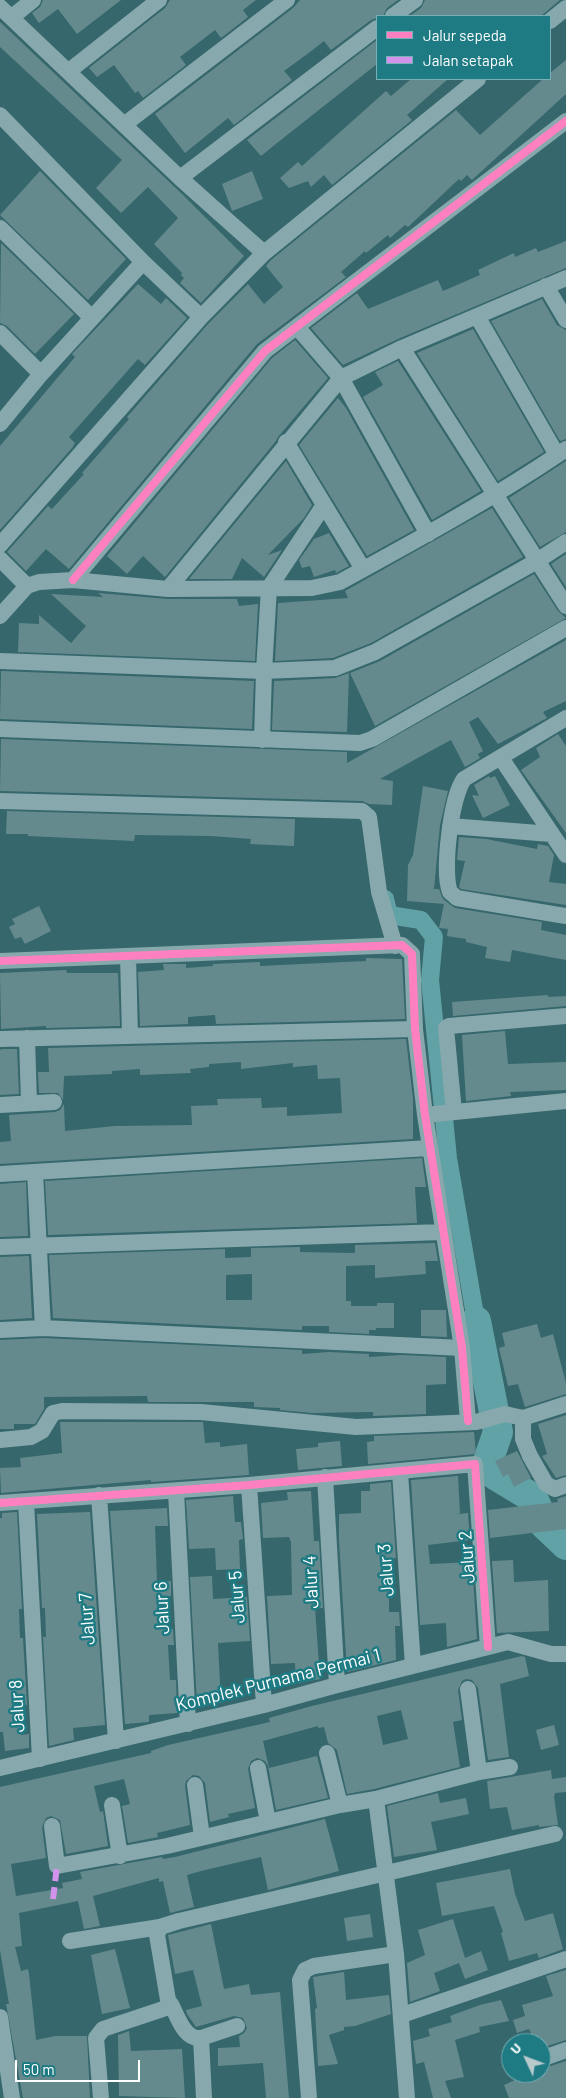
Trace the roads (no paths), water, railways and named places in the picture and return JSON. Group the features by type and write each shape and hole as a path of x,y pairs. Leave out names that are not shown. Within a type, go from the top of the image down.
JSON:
{"street":[{"path":"33,0 6,12 180,178 264,252"},
{"path":"69,71 159,0"},
{"path":"125,124 287,0"},
{"path":"394,15 415,0"},
{"path":"551,20 566,8"},
{"path":"180,178 376,29"},
{"path":"0,545 201,317 264,252 477,80"},
{"path":"0,115 143,262 201,317"},
{"path":"73,580 265,351 566,121"},
{"path":"0,228 92,318"},
{"path":"0,424 42,374 143,262"},
{"path":"168,589 286,442 341,378 402,348 566,278"},
{"path":"546,286 566,320"},
{"path":"0,616 28,586 39,582 73,580 168,589 312,588 328,586 428,534 495,495 562,452 477,316"},
{"path":"297,327 341,378 428,534"},
{"path":"0,333 42,374"},
{"path":"402,348 566,606"},
{"path":"286,442 363,569"},
{"path":"262,740 264,671 270,588 324,504"},
{"path":"0,661 264,671 322,670 354,661 537,561 566,542"},
{"path":"0,559 28,586"},
{"path":"0,730 360,743 372,739 566,628"},
{"path":"564,722 501,758 471,772 464,779 458,791 450,826 447,879 450,892 457,898 566,916"},
{"path":"501,758 550,834 566,854"},
{"path":"0,801 362,811 369,817 379,892 395,946"},
{"path":"450,826 550,834"},
{"path":"0,961 402,945 412,954 415,1029 441,1113"},
{"path":"128,956 130,1036"},
{"path":"476,1420 462,1348 429,1148 441,1113 446,1028 449,1026 566,1016"},
{"path":"0,1039 415,1029"},
{"path":"27,1038 29,1103"},
{"path":"441,1113 566,1100"},
{"path":"0,1105 54,1102"},
{"path":"0,1174 429,1148"},
{"path":"35,1172 43,1328"},
{"path":"0,1247 442,1232"},
{"path":"0,1330 43,1328 462,1348"},
{"path":"0,1440 31,1437 42,1431 54,1413 62,1411 201,1412 356,1427 476,1420 505,1414 523,1418 566,1404"},
{"path":"523,1418 522,1439 546,1484 555,1489 566,1485"},
{"name":"Jalur 2","path":"400,1472 475,1464 488,1647"},
{"path":"0,1503 400,1472"},
{"name":"Jalur 3","path":"400,1472 413,1666"},
{"name":"Jalur 4","path":"325,1477 336,1685"},
{"name":"Jalur 5","path":"249,1485 264,1705"},
{"name":"Jalur 6","path":"176,1490 188,1724"},
{"name":"Jalur 7","path":"99,1495 116,1741"},
{"name":"Jalur 8","path":"26,1502 40,1759"},
{"name":"Komplek Purnama Permai 1","path":"0,1768 188,1724 508,1642 551,1654 566,1654"},
{"path":"468,1689 479,1772"},
{"path":"326,1753 340,1805"},
{"path":"52,1826 57,1866 120,1856 202,1838 340,1805 376,1799 479,1772 510,1766"},
{"path":"258,1768 268,1822"},
{"path":"195,1785 202,1838"},
{"path":"376,1799 396,1954 407,2098"},
{"path":"112,1805 120,1856"},
{"path":"70,1941 160,1927 555,1834"},
{"path":"160,1927 157,1935 168,2000 188,2034 196,2039 237,2026"},
{"path":"309,2098 300,1980 305,1970 314,1966 396,1954"},
{"path":"402,2015 566,1959"},
{"path":"101,2098 96,2038 103,2029 172,2006"},
{"path":"0,2017 12,2098"},
{"path":"201,2038 204,2098"},
{"path":"551,2056 566,2050"}],"waterway":[{"path":"385,899 389,915 421,920 434,937 430,980 448,1158 476,1321"},
{"path":"476,1321 498,1432 488,1461 495,1475 533,1498 545,1525 566,1545"}]}
